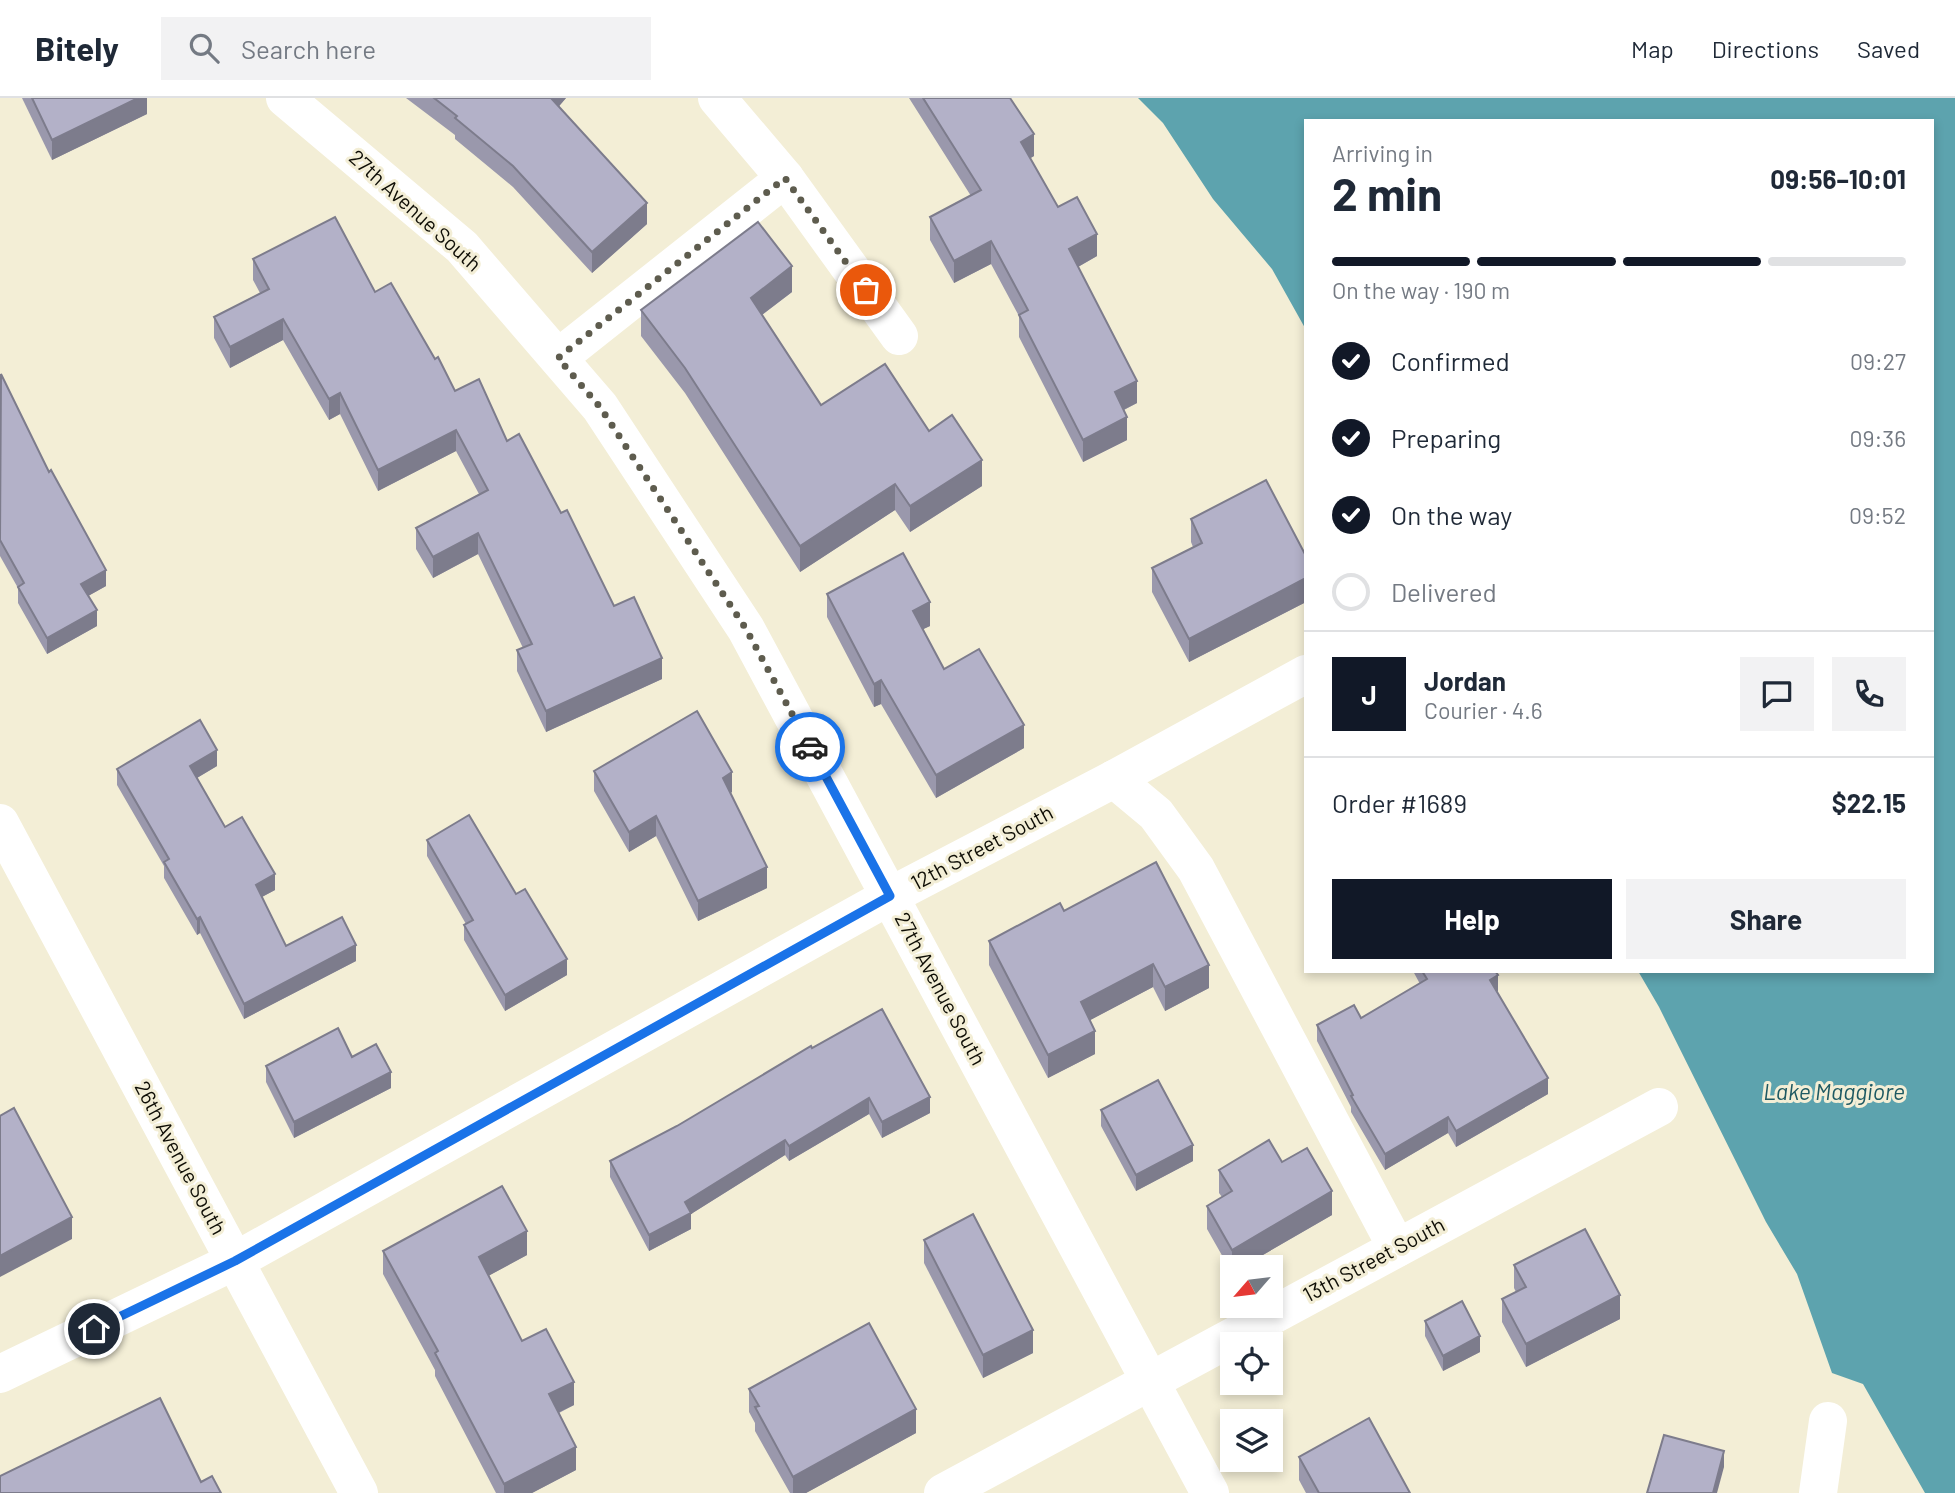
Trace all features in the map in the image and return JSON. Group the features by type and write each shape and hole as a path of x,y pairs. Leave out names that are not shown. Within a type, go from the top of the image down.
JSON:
{"street":[{"name":"27th Avenue South","path":"285,98 462,247 600,407 746,629 1210,1493"},
{"path":"717,98 785,178 899,336"},
{"path":"558,358 785,178"},
{"name":"12th Street South","path":"0,1374 235,1261 890,896 1114,779 1304,675"},
{"path":"1114,779 1156,814 1196,869 1397,1248"},
{"name":"26th Avenue South","path":"0,823 359,1493"},
{"name":"13th Street South","path":"943,1493 1659,1107"},
{"path":"1818,1493 1828,1421"}],"water":[{"name":"Lake Maggiore","path":"1138,98 1955,98 1955,1493 1925,1493 1863,1384 1832,1373 1797,1274 1766,1222 1659,1007 1639,973 1934,973 1934,119 1304,119 1304,326 1272,269 1213,199 1163,123"}],"building":[{"path":"32,98 138,98 52,140"},
{"path":"434,98 551,98 647,203 592,252 513,166"},
{"path":"923,98 1010,98 1034,134 1021,142 1058,207 1077,197 1097,234 1069,249 1137,381 1115,392 1127,417 1083,440 1019,315 1028,310 991,241 954,261 930,217 981,190"},
{"path":"335,217 375,292 391,283 435,359 438,357 455,391 479,379 507,441 519,434 561,513 567,510 614,606 634,597 662,658 546,711 517,650 532,644 478,533 433,557 416,528 488,490 456,430 378,470 340,393 329,399 283,319 230,347 214,317 269,289 253,259"},
{"path":"758,222 792,266 751,298 821,405 885,364 929,431 952,415 982,460 910,506 895,484 800,546 685,368 641,310"},
{"path":"1,374 49,472 51,470 106,570 81,584 97,610 47,638 18,587 24,583 0,540"},
{"path":"1266,480 1304,552 1304,579 1189,639 1152,568 1202,543 1191,519"},
{"path":"903,553 930,602 913,611 944,669 979,649 1024,725 936,775 881,680 874,684 827,594"},
{"path":"697,711 732,772 723,778 767,867 698,901 656,816 629,832 594,771"},
{"path":"200,720 217,750 190,766 225,827 242,817 275,874 256,885 286,946 342,917 356,945 244,1004 200,917 197,919 164,862 169,859 117,769"},
{"path":"469,815 516,894 525,889 567,959 505,995 464,925 473,920 427,840"},
{"path":"1156,862 1209,965 1165,987 1153,964 1081,1002 1095,1031 1048,1055 989,941 1060,903 1064,911"},
{"path":"1423,973 1496,973 1498,975 1490,980 1548,1078 1456,1131 1448,1117 1385,1154 1351,1096 1353,1095 1317,1025 1354,1005 1361,1018 1427,979"},
{"path":"882,1009 930,1097 882,1122 869,1098 789,1146 785,1140 685,1202 691,1213 649,1235 610,1161 677,1126 811,1046 812,1048"},
{"path":"338,1028 352,1057 376,1044 391,1072 294,1122 266,1066"},
{"path":"1158,1080 1193,1145 1136,1175 1101,1110"},
{"path":"14,1108 72,1217 0,1256 0,1116"},
{"path":"1269,1140 1282,1162 1307,1148 1332,1191 1232,1250 1207,1206 1232,1191 1219,1170"},
{"path":"502,1186 527,1231 479,1257 522,1341 546,1329 574,1382 549,1394 576,1447 504,1484 435,1353 438,1351 383,1251"},
{"path":"973,1214 1033,1330 983,1355 924,1240"},
{"path":"1585,1229 1620,1295 1526,1344 1502,1299 1526,1287 1514,1265"},
{"path":"1462,1301 1480,1336 1443,1356 1425,1321"},
{"path":"869,1323 916,1409 793,1477 755,1407 759,1406 749,1389"},
{"path":"160,1398 201,1482 212,1476 221,1493 0,1493 0,1476"},
{"path":"1369,1418 1410,1493 1319,1493 1299,1457"},
{"path":"1664,1435 1724,1451 1713,1493 1647,1493"}],"way so far":[{"path":"810,747 746,629 600,407 558,358 785,178 866,290"}],"route":[{"path":"94,1329 235,1261 890,896 810,747"}]}
